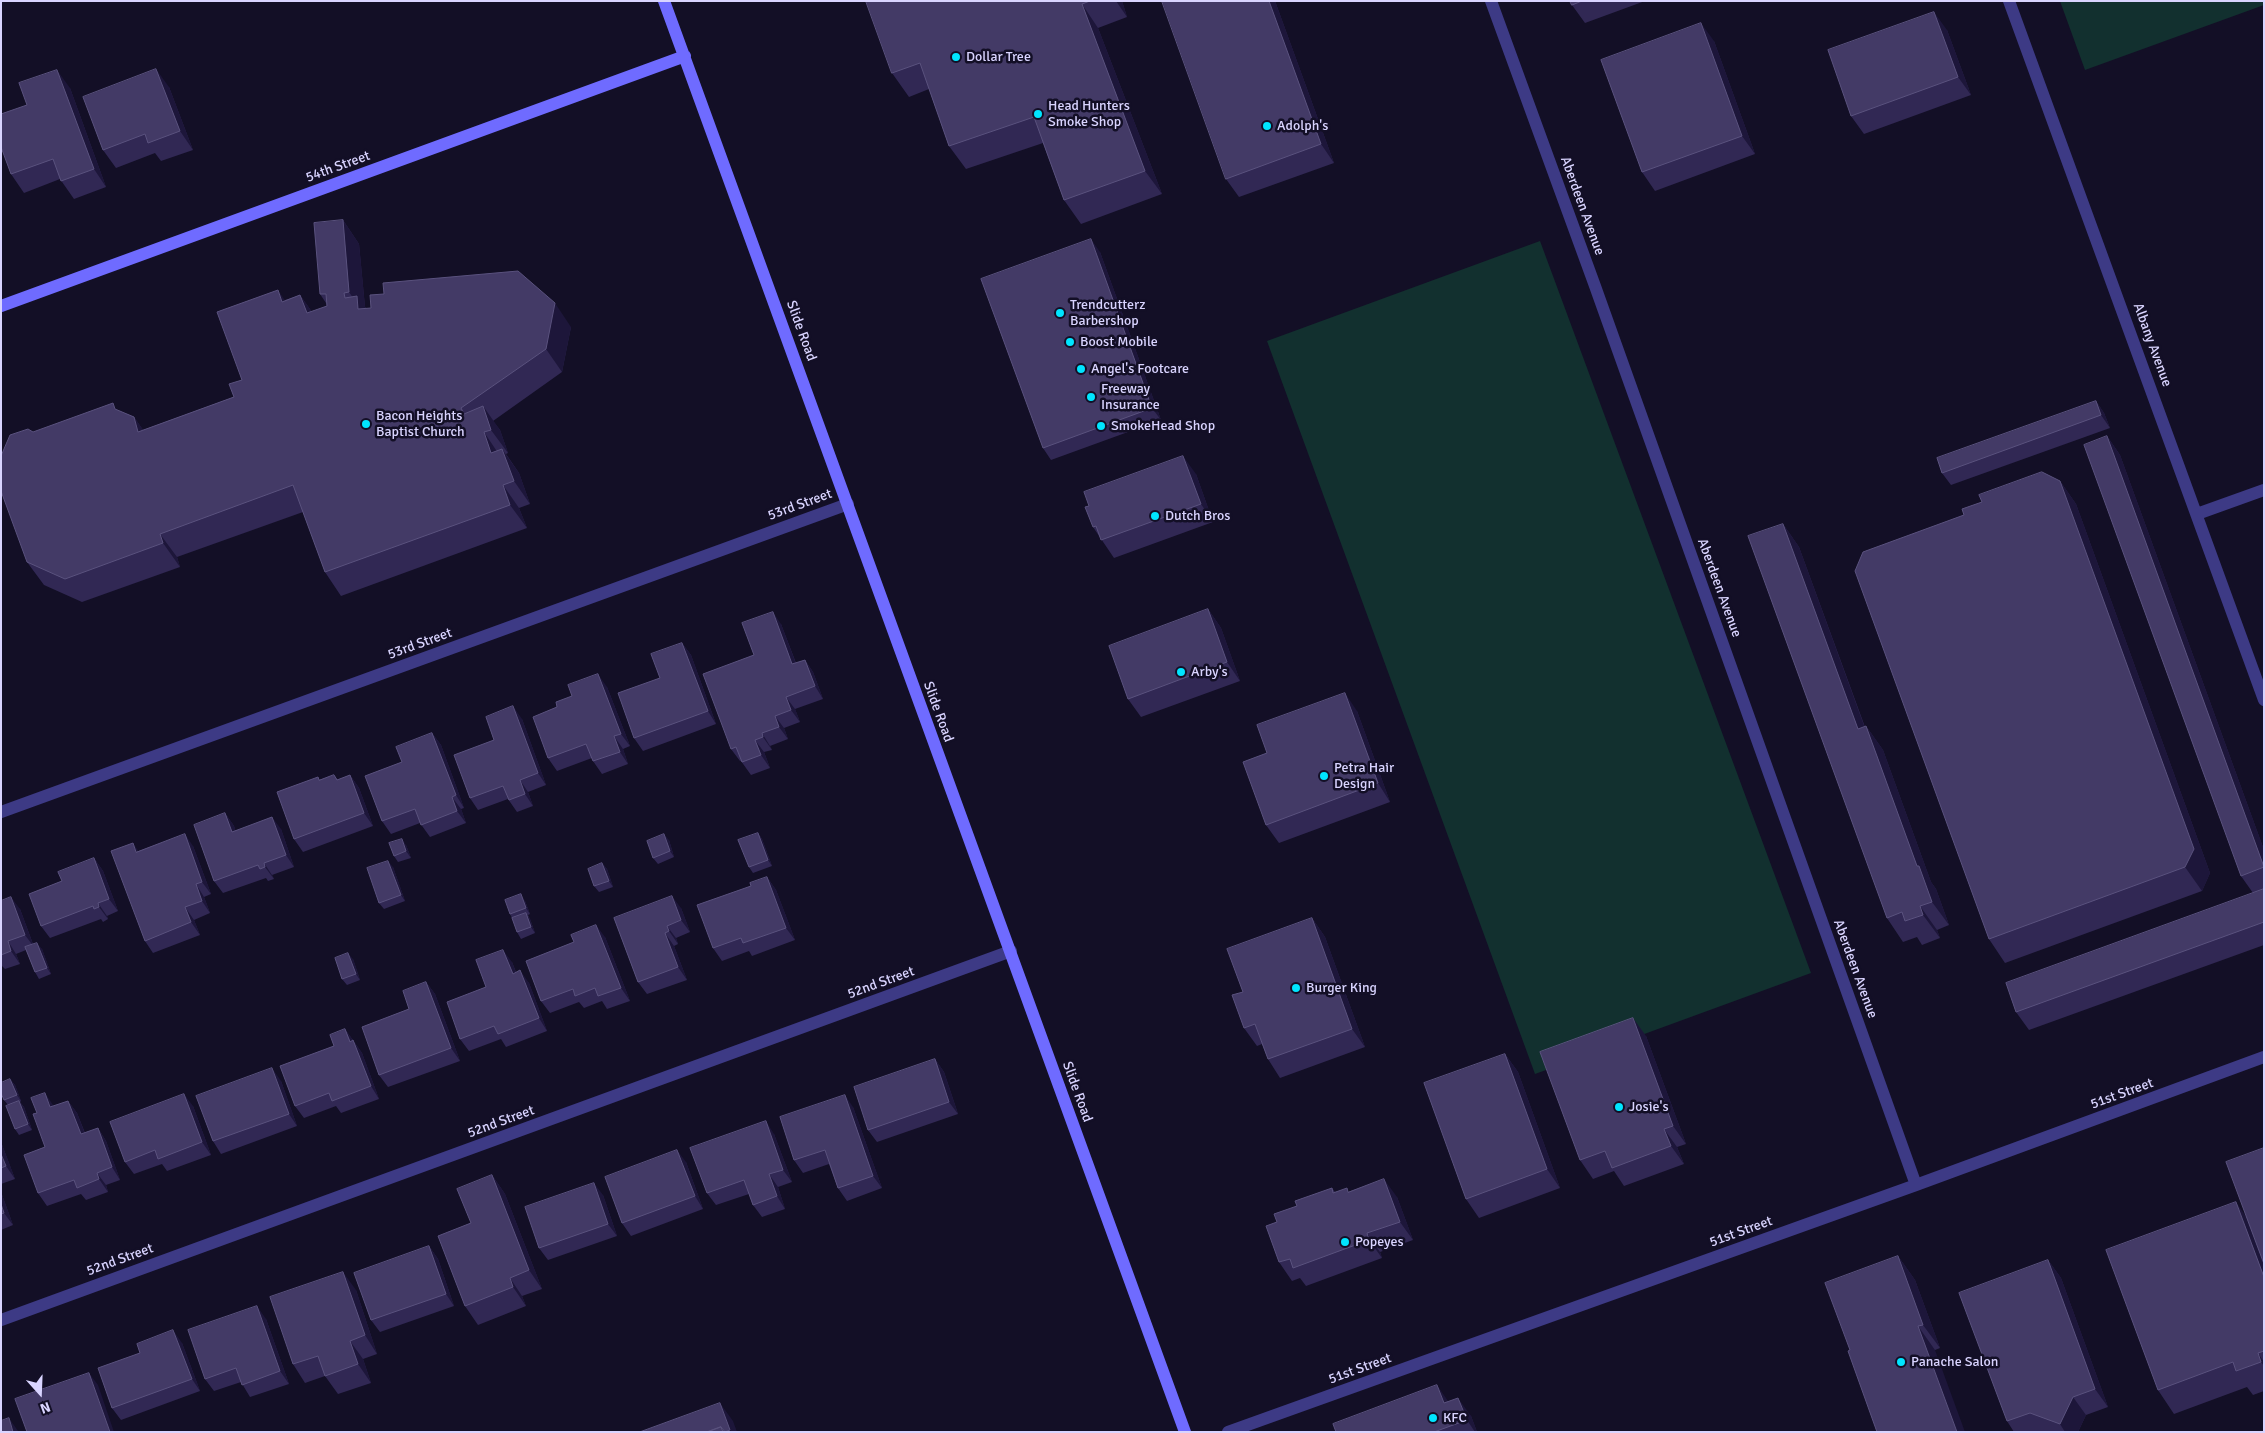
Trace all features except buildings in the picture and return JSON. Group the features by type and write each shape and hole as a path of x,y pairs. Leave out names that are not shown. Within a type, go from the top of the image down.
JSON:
{"main road":[{"name":"Slide Road","path":"664,1 1185,1432"},
{"name":"54th Street","path":"1,306 685,56"}],"street":[{"name":"Aberdeen Avenue","path":"1491,1 1596,286 1916,1185"},
{"name":"Albany Avenue","path":"2009,1 2264,700"},
{"path":"2197,514 2264,490"},
{"name":"53rd Street","path":"1,812 848,504"},
{"name":"52nd Street","path":"1,1320 1010,951"},
{"name":"51st Street","path":"1228,1432 2264,1058"}],"green space":[{"path":"2060,1 2264,1 2264,5 2085,70"},
{"path":"1540,241 1811,973 1535,1074 1267,341"}],"place":[{"name":"Dollar Tree","path":"956,57"},
{"name":"Head Hunters Smoke Shop","path":"1038,114"},
{"name":"Adolph's","path":"1267,126"},
{"name":"Trendcutterz Barbershop","path":"1060,313"},
{"name":"Boost Mobile","path":"1070,342"},
{"name":"Angel's Footcare","path":"1081,369"},
{"name":"Freeway Insurance","path":"1091,397"},
{"name":"Bacon Heights Baptist Church","path":"366,424"},
{"name":"SmokeHead Shop","path":"1101,426"},
{"name":"Dutch Bros","path":"1155,516"},
{"name":"Arby's","path":"1181,672"},
{"name":"Petra Hair Design","path":"1324,776"},
{"name":"Burger King","path":"1296,988"},
{"name":"Josie's","path":"1619,1107"},
{"name":"Popeyes","path":"1345,1242"},
{"name":"Panache Salon","path":"1901,1362"},
{"name":"KFC","path":"1433,1418"}]}
